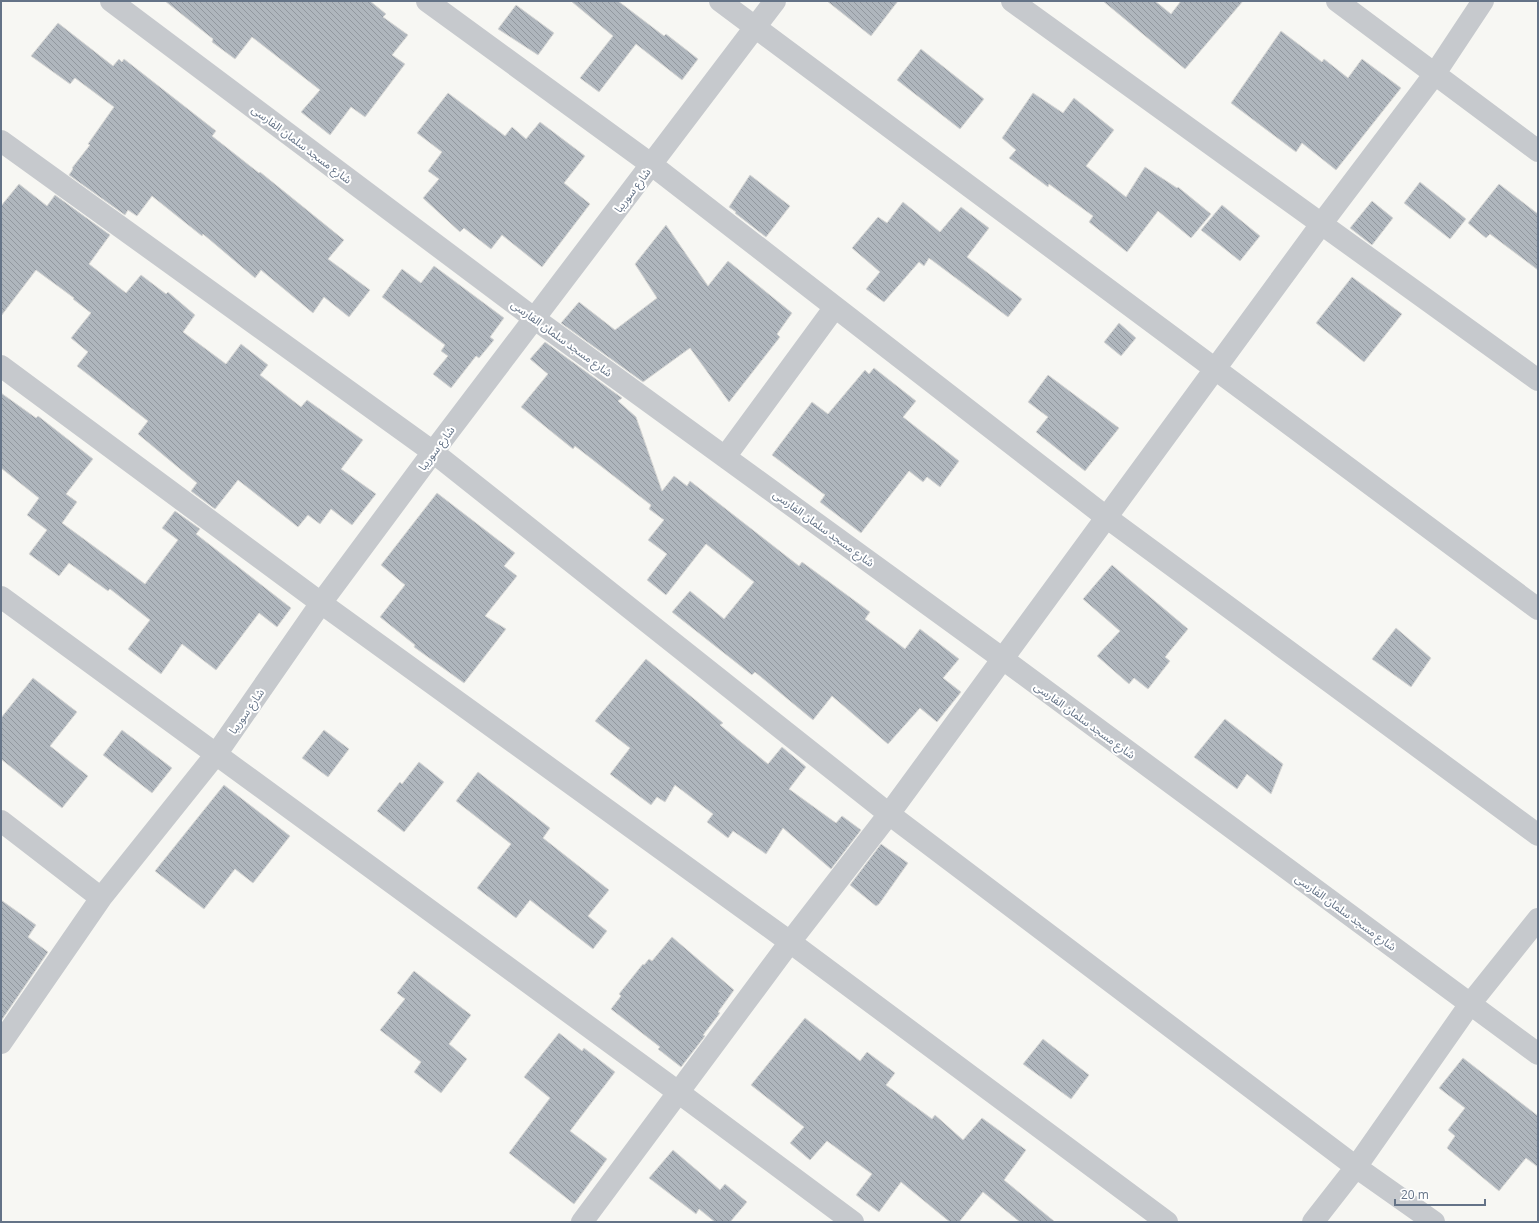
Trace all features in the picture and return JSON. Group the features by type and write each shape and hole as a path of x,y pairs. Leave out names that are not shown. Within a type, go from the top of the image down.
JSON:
{"street":[{"name":"شارع مسجد سلمان الفارسى","path":"110,1 535,319 1003,659 1538,1054"},
{"path":"427,1 652,165 1106,517 1538,835"},
{"path":"720,1 1538,609"},
{"name":"شارع سوريبا","path":"1,1043 101,898 217,753 321,603 433,452 775,1"},
{"path":"1012,1 1538,380"},
{"path":"1337,1 1434,75 1538,150"},
{"path":"582,1222 790,942 889,814 1322,223 1434,75 1483,1"},
{"path":"1,141 433,452 889,814 1356,1167 1434,1222"},
{"path":"725,457 835,307"},
{"path":"1,366 321,603 790,942 1167,1222"},
{"path":"1,597 217,753 853,1222"},
{"path":"1,821 101,898"},
{"path":"1313,1222 1356,1167 1470,1004 1538,919"}],"building":[{"path":"165,1 370,1 386,14 383,17 408,35 392,55 405,64 365,117 351,107 330,135 301,112 320,90 252,37 235,59 212,42 213,39"},
{"path":"571,1 618,1 664,36 666,34 698,59 682,80 636,44 599,92 580,78 613,36"},
{"path":"827,1 898,1 871,36"},
{"path":"1103,1 1155,1 1171,14 1181,1 1243,1 1185,69"},
{"path":"516,5 554,33 538,55 498,29"},
{"path":"58,23 113,66 119,59 122,62 124,59 216,131 212,136 259,173 260,172 344,240 328,259 370,290 349,317 324,297 313,313 261,270 255,278 203,234 202,236 152,196 137,216 128,210 125,215 69,175 73,169 72,168 90,145 88,144 114,107 75,78 70,84 31,56"},
{"path":"1281,31 1322,62 1324,59 1348,78 1362,59 1401,88 1336,170 1302,143 1296,152 1231,103"},
{"path":"921,49 984,99 960,129 897,80"},
{"path":"448,93 505,136 512,127 526,139 540,122 585,156 564,183 590,204 542,267 502,235 491,249 464,228 460,232 423,198 439,179 428,171 442,152 417,133"},
{"path":"1033,93 1063,113 1074,98 1114,130 1086,166 1126,197 1145,167 1177,188 1178,187 1211,214 1191,238 1158,211 1127,252 1089,222 1093,216 1049,184 1048,187 1009,158 1016,150 1002,138"},
{"path":"750,175 790,206 766,237 729,207"},
{"path":"1420,182 1466,219 1450,239 1404,203"},
{"path":"19,184 47,206 55,195 110,235 89,264 126,293 141,275 166,294 168,292 195,315 183,332 226,364 241,344 268,365 260,375 301,407 307,400 363,440 341,469 376,494 352,525 331,509 320,524 308,515 298,527 238,480 215,509 191,491 197,483 138,434 148,421 77,366 88,352 71,338 91,313 73,299 74,298 36,270 1,316 1,206"},
{"path":"1499,184 1538,214 1538,270 1490,234 1486,238 1468,223"},
{"path":"1372,201 1393,218 1372,245 1350,228"},
{"path":"903,202 940,232 961,207 989,228 967,257 1022,299 1008,317 929,258 924,266 919,262 884,302 866,289 880,272 852,248 878,217 887,223"},
{"path":"1222,205 1260,236 1240,261 1201,230"},
{"path":"666,225 708,286 728,261 792,313 777,334 780,337 729,402 690,348 643,382 561,323 579,302 615,330 657,298 635,264"},
{"path":"434,266 504,318 490,337 494,340 479,358 476,356 451,388 433,374 448,356 441,351 445,345 382,297 402,269 421,283"},
{"path":"1352,277 1402,314 1364,362 1316,323"},
{"path":"1119,323 1136,338 1121,356 1104,342"},
{"path":"545,342 622,398 618,401 636,417 662,491 674,476 687,486 690,481 799,566 802,562 870,612 865,619 905,649 920,629 959,659 943,678 961,692 937,722 920,708 888,744 832,696 813,720 755,672 752,675 672,612 690,591 724,619 754,582 706,544 666,595 647,580 667,554 648,540 664,520 649,509 651,505 575,446 573,449 521,407 548,374 530,359"},
{"path":"874,368 916,401 903,417 959,461 940,487 927,477 923,482 909,471 861,533 820,502 825,495 772,455 812,402 828,414 865,370 869,374"},
{"path":"1048,375 1119,428 1085,471 1036,432 1048,417 1028,402"},
{"path":"1,393 36,418 38,416 93,459 66,494 77,502 62,523 145,584 178,540 162,528 175,511 200,529 196,534 291,608 277,627 259,613 216,670 182,644 161,674 128,649 150,620 110,589 108,591 69,563 59,576 29,554 47,530 27,515 39,498 1,468"},
{"path":"437,493 515,553 504,566 517,576 485,616 506,629 464,683 414,647 415,645 380,617 405,585 381,565"},
{"path":"1112,565 1188,629 1165,657 1170,661 1148,689 1134,678 1129,684 1097,656 1120,631 1083,599"},
{"path":"1396,628 1431,658 1411,687 1372,659"},
{"path":"646,659 723,723 720,725 768,764 782,747 806,767 789,789 836,823 842,816 861,830 831,869 783,828 766,854 733,831 728,838 707,822 713,814 675,785 665,802 657,797 651,805 610,774 630,748 595,721"},
{"path":"33,678 77,712 50,746 88,776 62,808 1,759 1,718"},
{"path":"1225,719 1283,764 1271,794 1247,774 1237,789 1194,757"},
{"path":"122,730 172,768 152,793 103,755"},
{"path":"324,730 349,749 328,777 302,758"},
{"path":"419,762 444,782 404,832 377,811 400,782 402,784"},
{"path":"478,772 550,828 543,838 609,890 588,916 607,931 593,949 530,900 516,918 477,888 511,844 456,801"},
{"path":"224,785 290,836 253,883 235,869 204,909 155,871"},
{"path":"881,844 908,863 879,904 876,906 850,885"},
{"path":"1,900 36,925 28,937 48,952 1,1021"},
{"path":"672,937 734,990 718,1012 720,1013 703,1035 705,1036 681,1067 658,1049 660,1047 611,1009 621,996 619,994 643,964 644,965 649,959 652,961"},
{"path":"414,971 471,1015 449,1044 467,1059 441,1093 414,1072 421,1062 380,1030 405,999 397,993"},
{"path":"805,1018 860,1061 867,1052 895,1073 886,1085 932,1119 935,1115 963,1140 982,1118 1026,1150 1004,1180 1055,1222 1020,1222 983,1192 959,1222 950,1222 901,1182 879,1212 856,1195 872,1174 827,1141 810,1160 790,1143 804,1127 751,1085"},
{"path":"559,1033 582,1051 584,1048 615,1072 570,1131 607,1159 574,1204 509,1153 550,1098 524,1077"},
{"path":"1043,1039 1089,1075 1071,1099 1023,1064"},
{"path":"1463,1058 1538,1116 1538,1167 1526,1158 1499,1191 1447,1148 1455,1136 1448,1130 1465,1108 1439,1088"},
{"path":"673,1150 720,1190 725,1184 747,1202 730,1222 715,1222 699,1209 696,1214 649,1178"}]}
